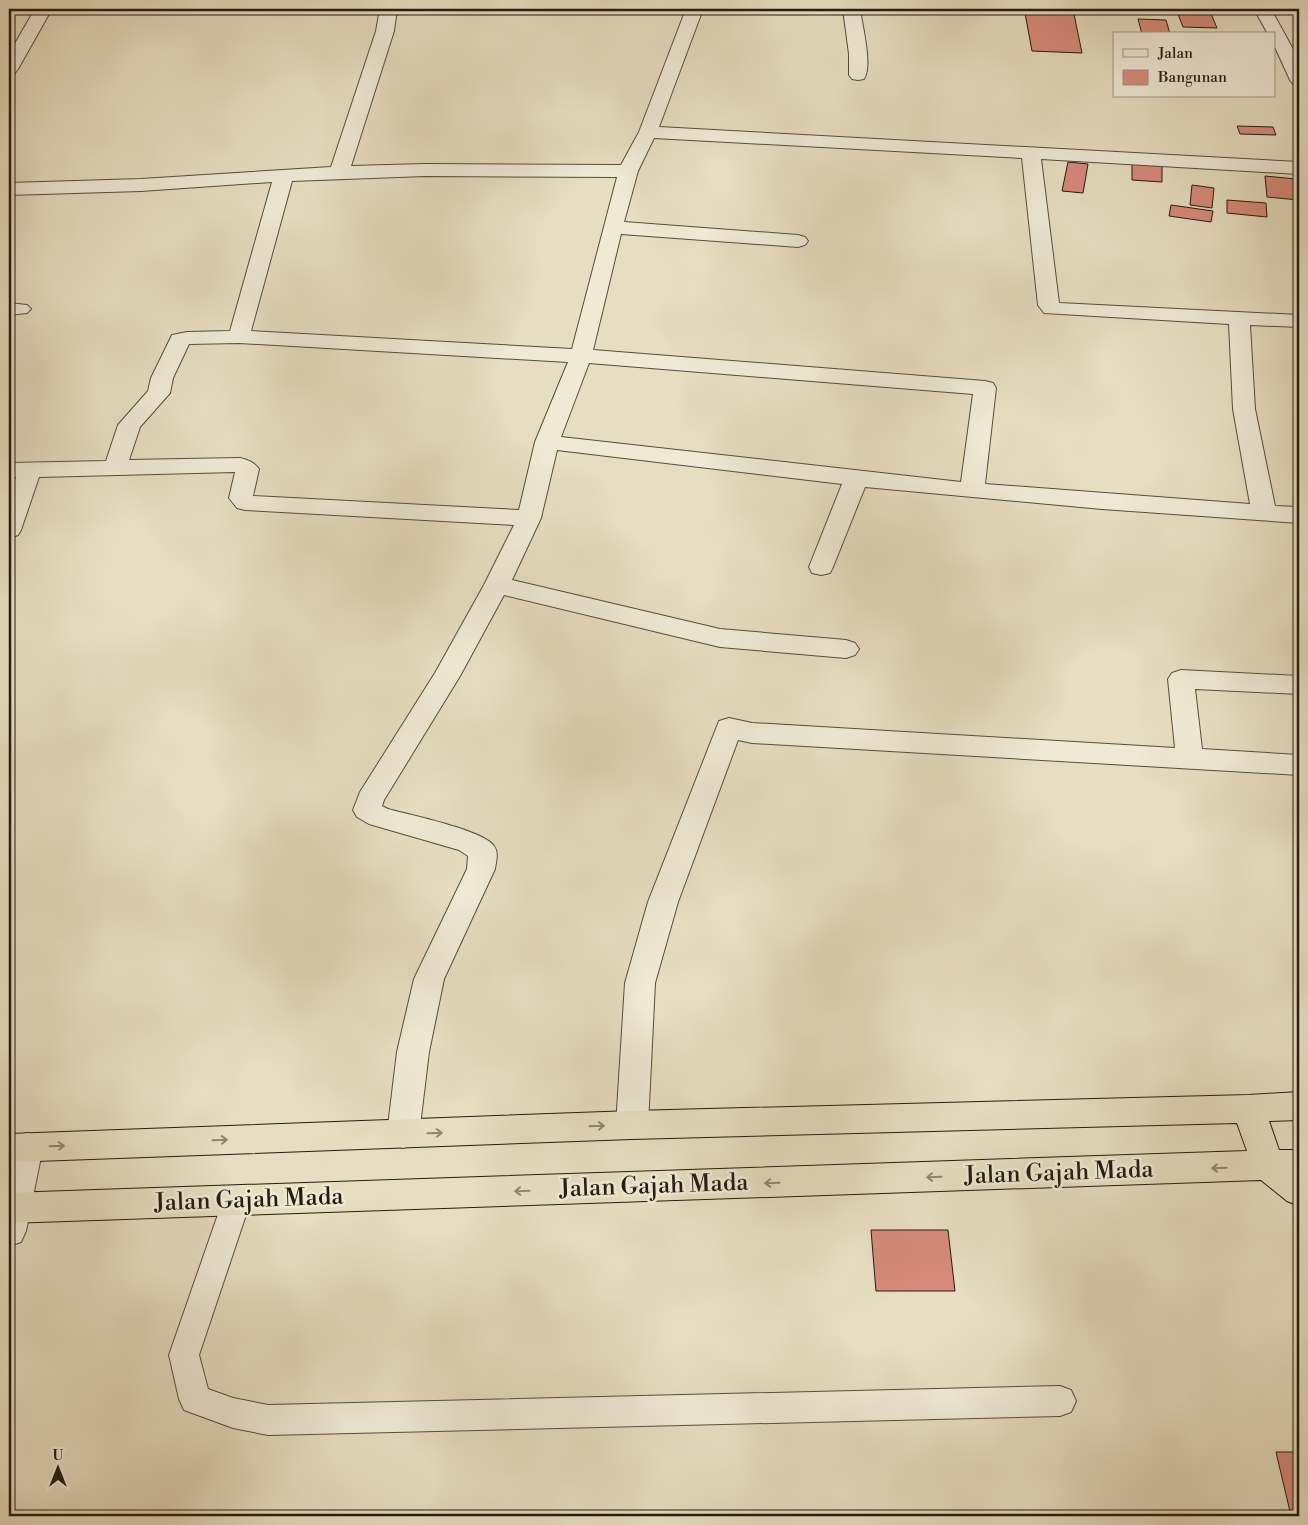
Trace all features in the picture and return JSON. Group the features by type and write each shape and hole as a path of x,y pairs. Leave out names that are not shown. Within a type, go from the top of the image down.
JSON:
{"highway":[{"path":"18,1147 632,1125 1249,1109 1299,1106"},
{"path":"1249,1109 1299,1191"},
{"name":"Jalan Gajah Mada","path":"11,1215 237,1200 1284,1165"}],"street":[{"path":"9,9 71,9"},
{"path":"9,69 43,9"},
{"path":"339,172 385,31 388,9"},
{"path":"403,1134 413,1052 429,979 481,869 483,852 468,842 379,817 367,810 370,799 447,676 497,585 529,518 547,442 581,356 628,171 648,132 694,9"},
{"path":"851,9 858,54 858,75"},
{"path":"1262,9 1275,32"},
{"path":"1276,33 1288,54 1299,80"},
{"path":"648,132 1299,168"},
{"path":"1031,153 1050,308 1056,311 1299,321"},
{"path":"9,189 283,177 339,172 425,170 628,171"},
{"path":"239,338 283,177"},
{"path":"613,227 798,241"},
{"path":"1239,318 1244,409 1264,513"},
{"path":"116,466 129,425 158,393 162,378 180,340 187,338 239,338 581,356 985,388 972,490"},
{"path":"547,442 856,479 1101,502 1299,515"},
{"path":"9,530 20,470 116,466 240,465 247,469 241,498 246,503 529,518"},
{"path":"821,566 856,479"},
{"path":"497,585 720,638 846,649"},
{"path":"1190,760 1181,679 1299,685"},
{"path":"632,1125 640,983 663,902 729,728 752,733 1299,765"},
{"path":"11,1215 18,1147"}],"lane":[{"path":"237,1200 184,1355 195,1399 233,1413 268,1420 1060,1402"}],"building":[{"path":"1103,9 1130,9 1132,14 1104,13"},
{"path":"1140,9 1165,9 1166,13 1141,13"},
{"path":"1176,9 1209,9 1217,28 1183,27"},
{"path":"1025,13 1074,14 1082,53 1032,51"},
{"path":"1138,19 1166,20 1169,32 1141,32"},
{"path":"1237,126 1273,127 1276,135 1240,134"},
{"path":"1068,162 1088,164 1083,193 1062,191"},
{"path":"1132,162 1162,164 1162,182 1132,180"},
{"path":"1265,176 1296,179 1299,200 1267,197"},
{"path":"1192,185 1214,188 1212,208 1190,205"},
{"path":"1227,200 1266,203 1267,217 1227,213"},
{"path":"1171,205 1213,211 1211,222 1169,216"},
{"path":"871,1230 948,1230 955,1291 876,1291"},
{"path":"1276,1452 1299,1452 1299,1516 1291,1516"}]}
